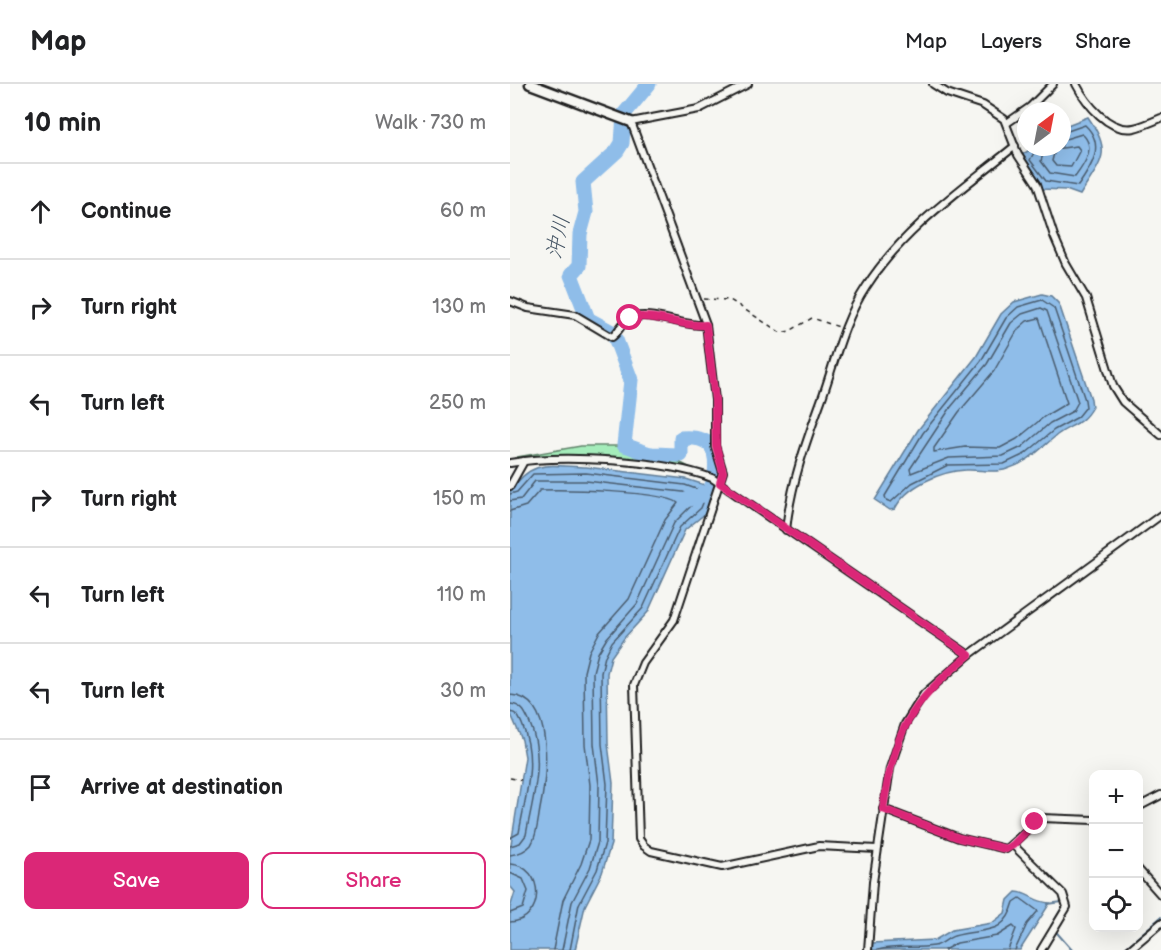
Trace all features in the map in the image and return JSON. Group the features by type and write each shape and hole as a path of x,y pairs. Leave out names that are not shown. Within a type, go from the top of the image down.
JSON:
{"street":[{"path":"530,84 626,120 699,109 748,84"},
{"path":"933,84 946,93 994,111 1007,123 1018,155 1037,184 1066,264 1086,298 1113,386 1123,402 1161,435"},
{"path":"1007,123 1030,107 1053,84"},
{"path":"1076,84 1101,117 1119,128 1132,129 1161,118"},
{"path":"626,120 706,325 712,371 716,446 723,472 674,620 643,663 634,686 639,839 651,851 722,867 819,846 877,849"},
{"path":"786,530 794,477 845,330 865,288 912,231 1015,146"},
{"path":"510,301 528,308 582,318 614,335 630,318 643,316 696,326 706,325"},
{"path":"510,463 560,459 636,464 705,475 720,483 969,655"},
{"path":"510,486 524,461"},
{"path":"868,950 877,849 890,768 905,724 924,694 969,655 1161,515"},
{"path":"1143,804 1161,795"},
{"path":"883,809 959,838 1006,849 1041,818 1089,820"},
{"path":"1013,845 1063,894 1067,907 1041,950"},
{"path":"1143,875 1161,895"},
{"path":"1129,950 1161,923"}],"path":[{"path":"698,300 730,300 781,333 790,331 812,318 845,330"},
{"path":"510,778 521,780"}],"green space":[{"path":"581,446 618,446 639,449 650,455 663,454 697,471 578,455 517,457"}],"water":[{"path":"1088,117 1096,129 1102,148 1099,164 1080,195 1066,190 1042,189 1020,156 1071,156 1071,124"},
{"path":"1042,294 1051,296 1059,304 1091,399 1092,407 1088,413 1034,455 1015,466 997,471 971,470 946,473 925,481 907,493 895,509 890,510 875,500 918,430 976,357 1001,314 1014,302"},
{"path":"543,466 586,467 686,479 708,486 706,496 712,499 706,513 685,530 648,612 625,637 611,657 607,673 608,744 613,783 611,844 602,873 585,906 575,950 510,950 510,908 515,892 510,886 510,851 525,757 522,740 510,712 510,492 526,474"},
{"path":"1016,892 1050,903 1020,950 872,950 872,943 935,940 952,930 992,923 1005,913 1008,900"}],"waterway":[{"name":"沖川","path":"649,84 624,114 622,143 617,151 583,182 586,212 580,234 579,266 571,275 588,319 612,332 631,380 624,445 649,453 681,455 681,438 698,439 709,444 713,449 715,474"},
{"name":"沖川","path":"686,500 709,493 712,485"},
{"path":"1048,904 1062,902 1063,906 1051,926 1072,950"},
{"path":"1123,950 1161,917"}],"route":[{"path":"630,318 643,316 696,326 706,325 715,400 716,446 723,472 720,483 969,655 924,694 905,724 890,768 883,809 959,838 1006,849 1013,845 1035,822"}]}
